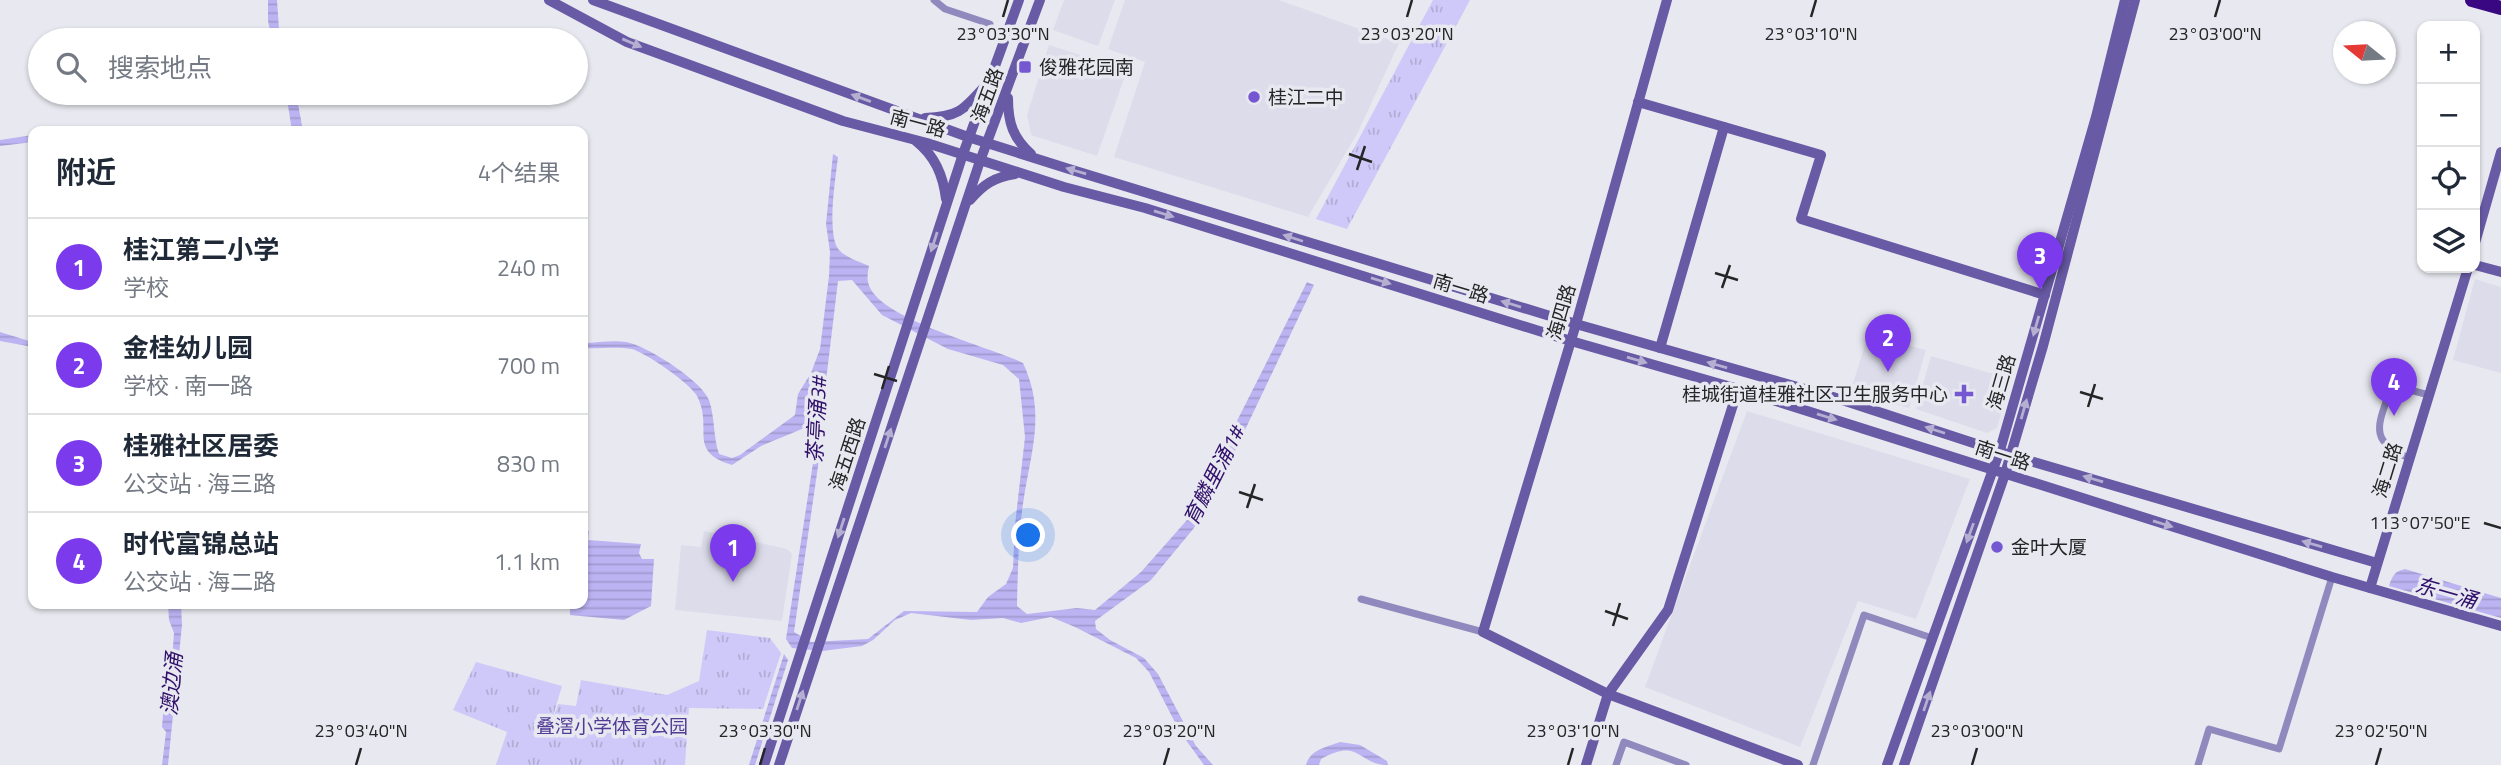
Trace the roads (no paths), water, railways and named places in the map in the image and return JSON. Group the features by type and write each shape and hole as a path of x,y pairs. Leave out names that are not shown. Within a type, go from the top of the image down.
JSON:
{"highway":[{"path":"2472,0 2501,8"}],"main road":[{"name":"南一路","path":"549,0 627,42 843,121 914,139 1020,174 1145,208 1571,341 1738,389 2332,577 2501,626"},
{"name":"海五西路","path":"764,765 968,137 1019,0"},
{"name":"海五路","path":"980,161 1040,0"},
{"name":"海四路","path":"1483,632 1576,324 1667,0"},
{"name":"海三路","path":"1904,765 2005,474 2005,453 2045,295 2096,117 2125,0"},
{"name":"海三路","path":"1887,765 1993,469 2005,453 2043,346 2136,0"},
{"name":"南一路","path":"599,1 917,119 1036,159 1576,324 1833,397 2005,453 2377,563"},
{"path":"592,22 599,1"},
{"path":"917,119 950,117 959,113 990,79"},
{"path":"1009,86 1009,119 1012,132 1019,144 1036,159"},
{"path":"1638,102 1821,155 1801,219 2045,295"},
{"path":"1660,348 1724,127"},
{"path":"914,139 932,157 939,169 946,204"},
{"path":"2480,226 2501,152"},
{"name":"海五西路","path":"779,765 980,161"},
{"path":"966,205 987,182 1000,176 1020,174"},
{"path":"2480,266 2501,272"},
{"name":"海二路","path":"2370,588 2466,273"},
{"path":"1586,765 1608,694 1668,610 1738,389"},
{"path":"1483,632 1608,694 1798,765"}],"street":[{"path":"934,0 945,9 990,24"},
{"path":"2409,458 2385,444 2378,428 2391,385 2429,394"},
{"path":"2198,765 2209,729 2279,749 2332,577"},
{"path":"1361,599 1483,632"},
{"path":"1813,765 1864,615 1932,638"},
{"path":"1616,765 1624,743 1686,765"}],"water":[{"path":"268,0 277,0 279,28 269,28"},
{"path":"288,105 298,105 302,126 291,126"},
{"path":"28,136 28,143 0,146 0,140"},
{"path":"833,154 838,157 832,219 835,242 845,255 869,266 868,282 875,295 912,320 1023,363 1034,399 1035,417 1018,555 1017,606 1027,614 1077,608 1095,610 1141,572 1187,520 1307,282 1314,285 1234,453 1194,528 1151,580 1095,621 1096,629 1110,640 1144,658 1158,674 1196,746 1213,765 1204,765 1180,732 1149,672 1136,658 1051,617 1021,623 1003,618 971,620 911,613 895,620 862,646 822,651 792,648 786,639 817,437 814,424 761,446 732,465 718,459 705,446 703,419 697,396 677,376 632,349 588,348 588,343 626,342 646,350 685,374 709,400 719,454 732,458 795,415 798,394 811,373 820,349 830,252 826,224","holes":["852,280 882,315 948,349 1003,365 1019,379 1025,437 1013,568 1006,584 988,597 977,612 904,611 868,639 811,642 794,632 823,420 829,410 826,381 838,281"]},
{"path":"0,332 28,341 28,346 0,341"},
{"path":"588,540 641,544 639,553 642,559 654,559 651,606 624,620 570,615 570,609 588,609"},
{"name":"东一涌","path":"2405,569 2501,598 2501,618 2389,586 2394,575"},
{"name":"澳边涌","path":"168,609 181,609 182,625 168,765 162,765 166,732 162,727 166,678 171,673 174,633"},
{"path":"784,654 788,660 755,765 749,765"},
{"path":"1340,742 1360,745 1387,761 1388,765 1370,761 1352,751 1344,751 1321,759 1319,765 1306,765 1315,752"}],"place":[{"name":"俊雅花园南","path":"1025,67"},
{"name":"桂江二中","path":"1254,97"},
{"name":"桂雅社区居委","path":"2040,290"},
{"name":"金桂幼儿园","path":"1888,372"},
{"name":"桂城街道桂雅社区卫生服务中心","path":"1964,394"},
{"name":"时代富锦总站","path":"2394,416"},
{"name":"金叶大厦","path":"1997,547"},
{"name":"桂江第二小学","path":"733,582"}],"water label":[{"name":"茶亭涌3#","path":"817,420"},
{"name":"育麟里涌1#","path":"1214,476"}],"park label":[{"name":"叠滘小学体育公园","path":"612,726"}]}
